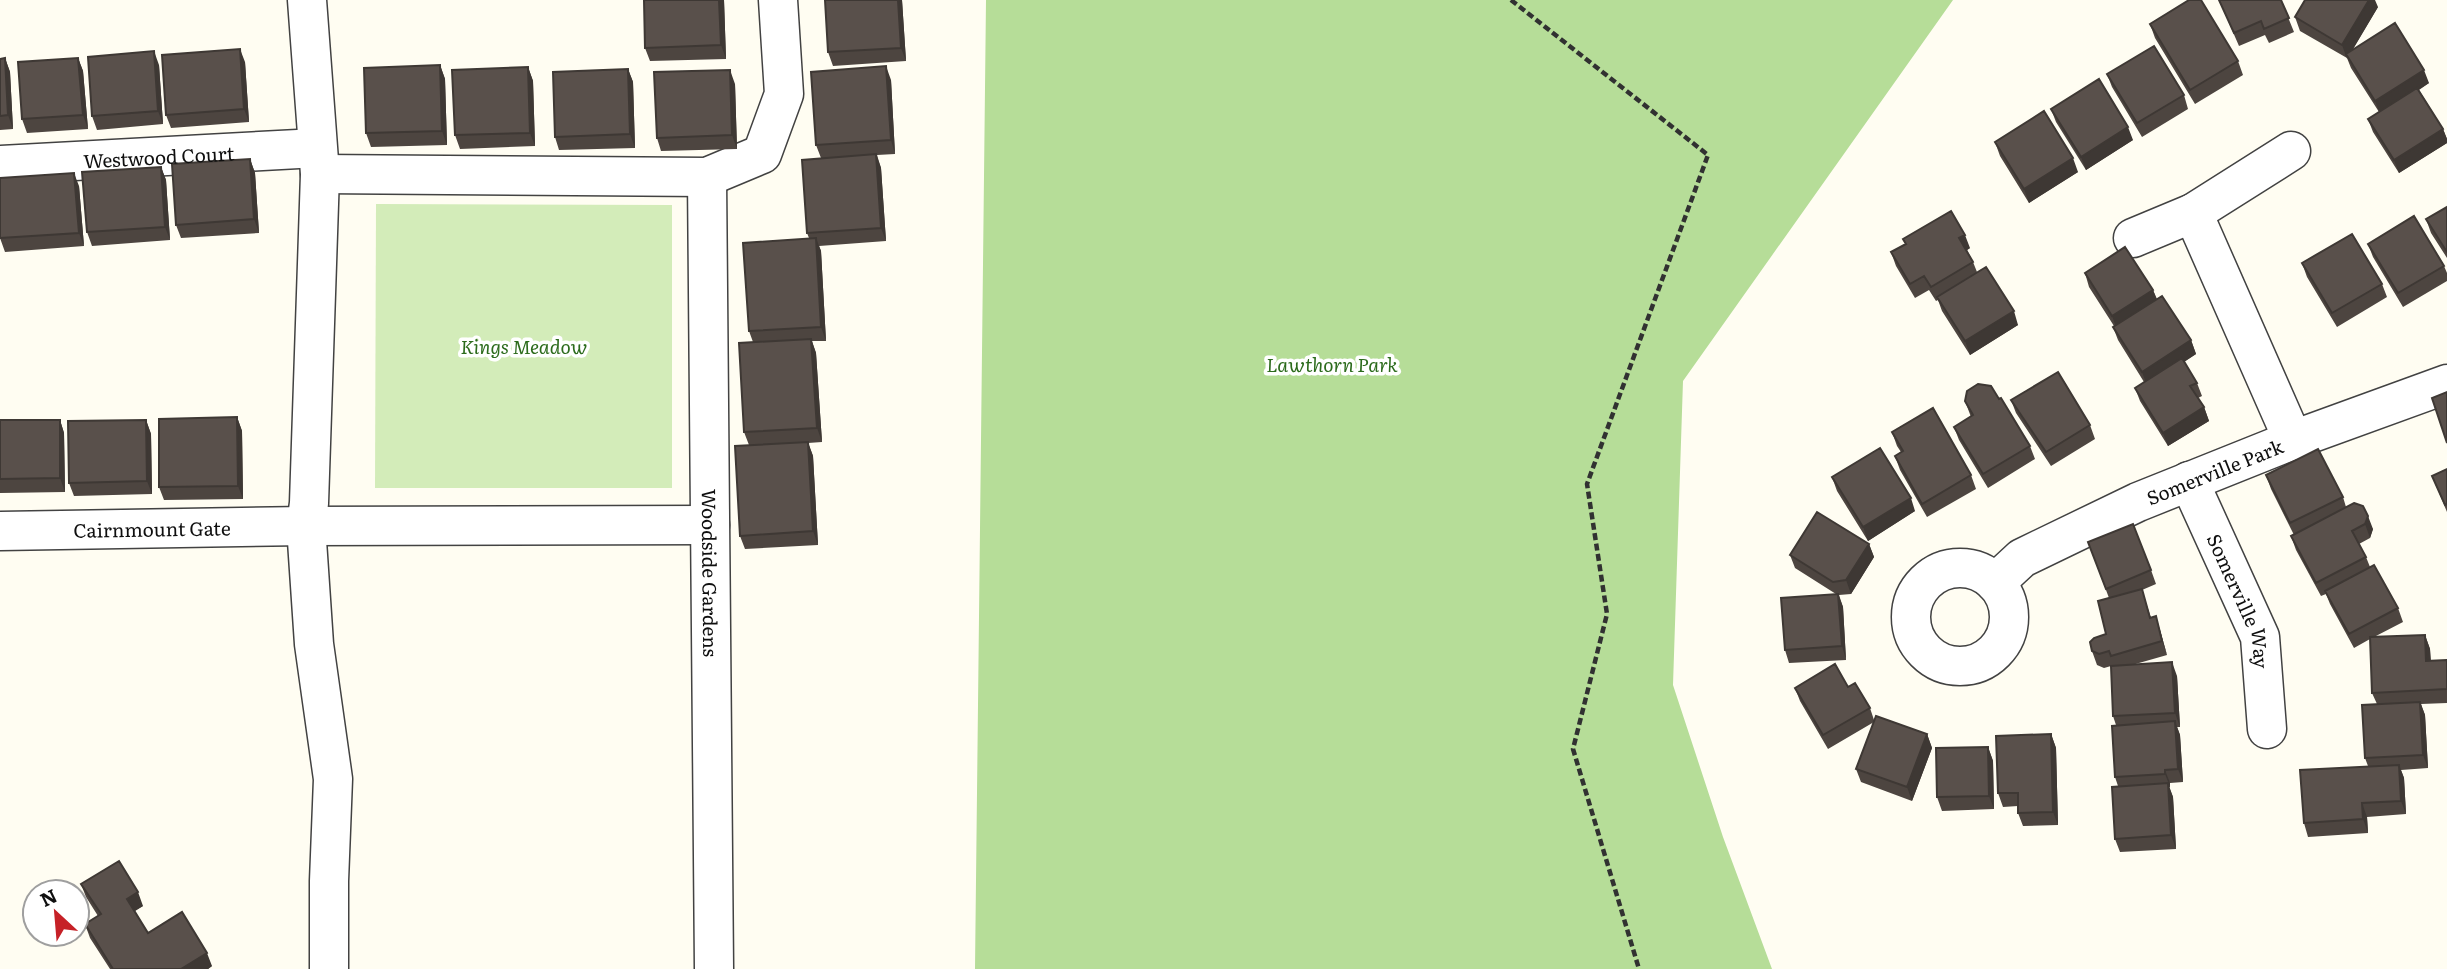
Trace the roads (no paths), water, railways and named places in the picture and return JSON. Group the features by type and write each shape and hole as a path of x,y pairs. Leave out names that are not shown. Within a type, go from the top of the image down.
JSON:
{"street":[{"path":"307,0 318,161 314,379 306,526 314,644 333,779 329,969"},
{"path":"318,161 707,177 762,154 784,94 778,0"},
{"path":"2133,238 2193,214 2291,151"},
{"name":"Westwood Court","path":"0,165 318,161"},
{"name":"Woodside Gardens","path":"707,177 714,969"},
{"path":"2193,214 2293,440"},
{"name":"Somerville Park","path":"1995,583 2022,558 2138,502 2293,440 2447,384"},
{"name":"Somerville Way","path":"2189,481 2260,637 2267,729"},
{"name":"Cairnmount Gate","path":"0,531 306,526 710,526"}],"park label":[{"name":"Kings Meadow","path":"524,346"},
{"name":"Lawthorn Park","path":"1332,364"}]}
